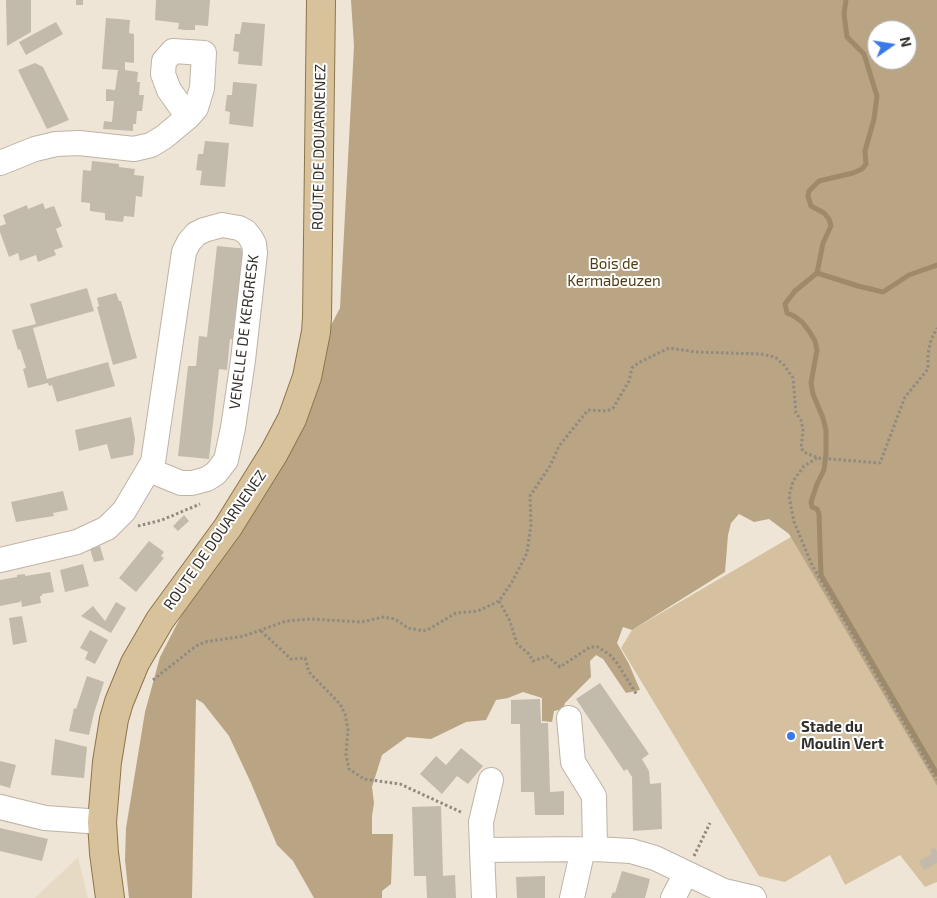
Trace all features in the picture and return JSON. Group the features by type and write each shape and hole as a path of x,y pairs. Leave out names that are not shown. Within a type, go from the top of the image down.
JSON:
{"main road":[{"name":"ROUTE DE DOUARNENEZ","path":"110,898 102,822 107,762 114,719 124,689 135,663 160,620 228,527 274,453 292,419 304,390 317,318 321,0"}],"street":[{"path":"0,163 45,146 68,143 144,148 164,138 188,117"},
{"name":"VENELLE DE KERGRESK","path":"0,560 77,542 97,534 124,511 149,470 157,446 184,252 196,234 204,230 222,225 239,228 250,237 254,244 255,253 243,360 233,428 226,460 216,473 207,479 192,483 181,483 149,470"},
{"path":"569,718 573,762 594,796 589,849 572,898"},
{"path":"484,898 481,822 491,780"},
{"path":"0,807 45,818 102,822"},
{"path":"482,850 589,849 641,853 668,863 724,891 754,898"},
{"path":"673,898 686,873"}],"path":[{"path":"124,689 137,690 176,663 196,646 206,642 244,636 286,622 297,620 355,622 384,616 395,619 408,628 422,631 429,629 456,613 478,610 499,601 512,582 527,552 532,525 530,496 550,466 559,446 588,410 607,411 612,408 629,380 632,368 669,348 696,352 761,354 775,357 784,365 793,378 796,413 801,420 803,430 801,448 804,452 818,458 880,463 905,397 928,369 928,354 937,328"},
{"path":"818,458 804,466 793,481 789,496 794,522 812,565 937,780"},
{"path":"116,519 126,527 149,524 207,501"},
{"path":"499,601 510,621 517,644 529,654 533,661 547,656 560,667 590,647 598,647 610,655 617,663 637,696"},
{"path":"261,631 290,658 305,658 309,672 340,704 345,714 348,729 346,755 349,769 364,779 400,784 481,822"},
{"path":"686,873 710,823"}],"shaded area":[{"name":"Stade du Moulin Vert","path":"791,537 937,786 937,882 925,887 900,855 845,885 830,855 785,882 759,876 621,648 632,630"},
{"path":"78,857 88,898 35,898"}],"green space":[{"name":"Bois de Kermabeuzen","path":"351,0 937,0 937,786 789,534 769,519 754,522 739,514 731,523 728,535 725,572 632,630 623,627 617,643 629,664 640,690 626,693 603,659 596,655 590,661 591,677 565,703 563,709 554,711 552,722 542,721 542,698 523,692 496,700 486,720 466,722 431,739 407,737 382,755 372,787 374,803 372,834 393,834 391,884 382,891 382,898 314,898 293,861 277,845 229,736 203,703 196,699 192,898 129,898 125,860 126,828 145,712 160,657 340,308 354,46"}],"building":[{"path":"6,0 31,0 31,32 7,46"},
{"path":"76,0 83,0 83,5 76,5"},
{"path":"156,0 210,0 208,26 195,25 195,30 185,30 178,29 179,23 155,20"},
{"path":"106,18 130,20 129,33 134,34 134,63 125,62 125,70 138,72 137,82 140,82 139,95 144,95 142,111 137,111 136,124 133,124 133,131 103,129 104,121 112,122 114,101 106,101 106,89 115,90 118,70 102,69"},
{"path":"56,22 63,34 26,55 19,42"},
{"path":"242,22 265,24 262,66 238,64 239,52 233,51 235,34 240,34"},
{"path":"35,63 43,67 69,120 47,129 18,70"},
{"path":"233,82 257,84 253,127 229,124 230,112 225,111 227,95 232,95"},
{"path":"205,141 229,143 225,187 200,185 202,171 196,170 198,154 203,154"},
{"path":"92,161 119,164 119,167 135,169 134,175 144,176 142,197 136,196 134,217 124,216 123,222 105,220 105,213 90,211 90,203 81,202 83,170 91,171"},
{"path":"43,203 45,209 54,206 62,226 56,229 63,247 54,250 56,255 38,262 36,255 20,261 18,253 9,257 0,232 0,226 6,224 3,215 27,205 28,209"},
{"path":"217,246 248,249 238,340 230,339 227,370 219,369 209,459 178,456 188,366 196,366 199,336 207,337"},
{"path":"87,288 94,311 33,328 47,379 108,362 115,386 57,402 52,385 49,386 48,383 28,388 23,369 26,368 12,330 36,324 30,304"},
{"path":"116,293 119,301 121,301 137,358 113,365 97,307 99,306 97,298"},
{"path":"131,417 135,439 133,455 111,459 107,444 79,451 75,430"},
{"path":"63,491 68,510 53,513 54,516 16,522 11,502"},
{"path":"184,515 189,521 178,531 173,526"},
{"path":"149,541 164,552 161,556 164,558 136,592 119,578"},
{"path":"100,546 104,560 94,562 90,549"},
{"path":"83,564 89,586 65,592 60,570"},
{"path":"50,572 54,592 42,594 40,596 41,603 22,607 21,600 20,602 0,606 0,580 17,577 17,575 25,574 25,576"},
{"path":"116,602 126,608 111,633 81,616 93,606 105,621"},
{"path":"22,616 27,642 13,645 9,618"},
{"path":"90,630 108,640 95,664 85,659 88,652 80,648"},
{"path":"87,676 104,682 89,735 69,731 74,708 76,709"},
{"path":"600,683 649,754 642,759 649,771 650,784 661,783 662,829 633,831 632,777 627,769 624,771 576,699"},
{"path":"540,699 541,723 548,723 550,792 564,791 564,815 535,815 534,792 521,792 520,724 511,724 511,700"},
{"path":"55,739 87,747 84,778 51,775"},
{"path":"461,748 483,766 468,784 457,776 442,794 420,774 436,756 446,765"},
{"path":"0,761 16,765 10,788 0,785"},
{"path":"441,806 443,876 455,875 456,898 427,898 426,876 414,876 412,807"},
{"path":"0,828 48,839 42,861 0,851"},
{"path":"934,848 937,851 937,863 924,870 919,861 932,854 930,850"},
{"path":"622,871 650,879 645,898 611,898 613,892 615,893"},
{"path":"545,876 545,898 517,898 516,877"}],"waterway":[{"path":"846,0 844,14 847,37 864,54 877,96 874,119 865,151 866,164 862,169 853,173 819,181 809,191 808,196 811,206 824,213 829,219 831,226 823,243 817,273 795,291 785,304 787,313 802,322 809,331 815,341 817,350 811,383 826,430 826,453 824,470 811,502 812,507 817,509 819,514 821,575 937,774"},
{"path":"817,273 883,292 909,275 937,265"}],"place":[{"name":"Stade du Moulin Vert","path":"791,736"}]}
